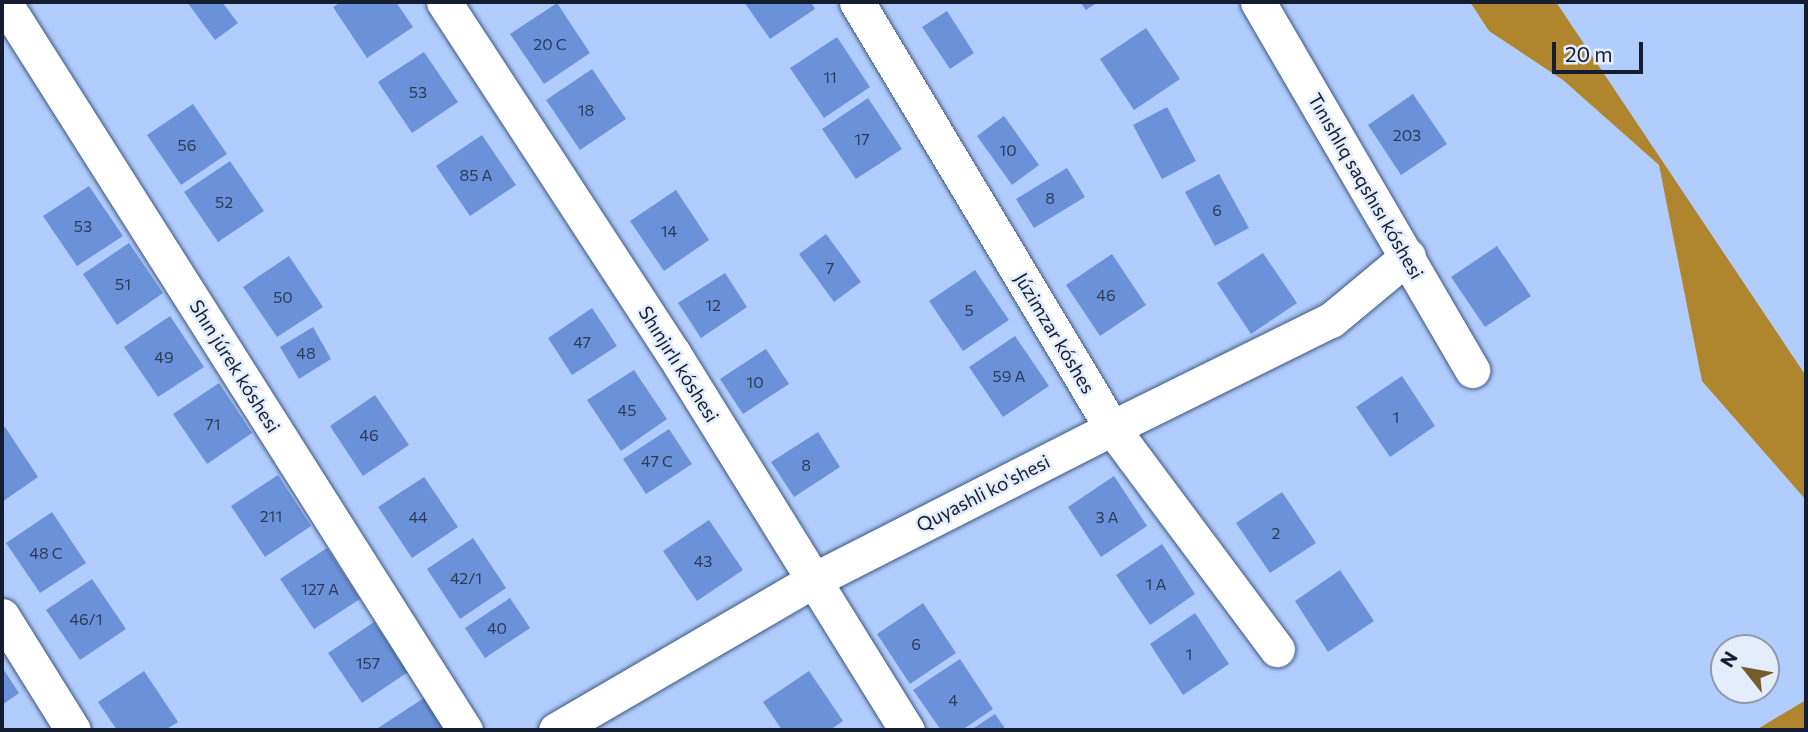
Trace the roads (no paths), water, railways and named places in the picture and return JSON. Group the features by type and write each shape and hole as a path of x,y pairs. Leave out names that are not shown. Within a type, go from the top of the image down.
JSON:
{"street":[{"name":"Shın júrek kóshesi","path":"4,2 465,730"},
{"name":"Shınjırlı kóshesi","path":"444,2 673,353 907,730"},
{"name":"Júzimzar kóshes","path":"857,2 1112,428 1277,649"},
{"name":"Tınıshlıq saqshısı kóshesi","path":"1258,2 1472,370"},
{"name":"Quyashli ko'shesi","path":"556,730 814,580 1331,320 1408,256"},
{"path":"2,616 73,730"}]}
